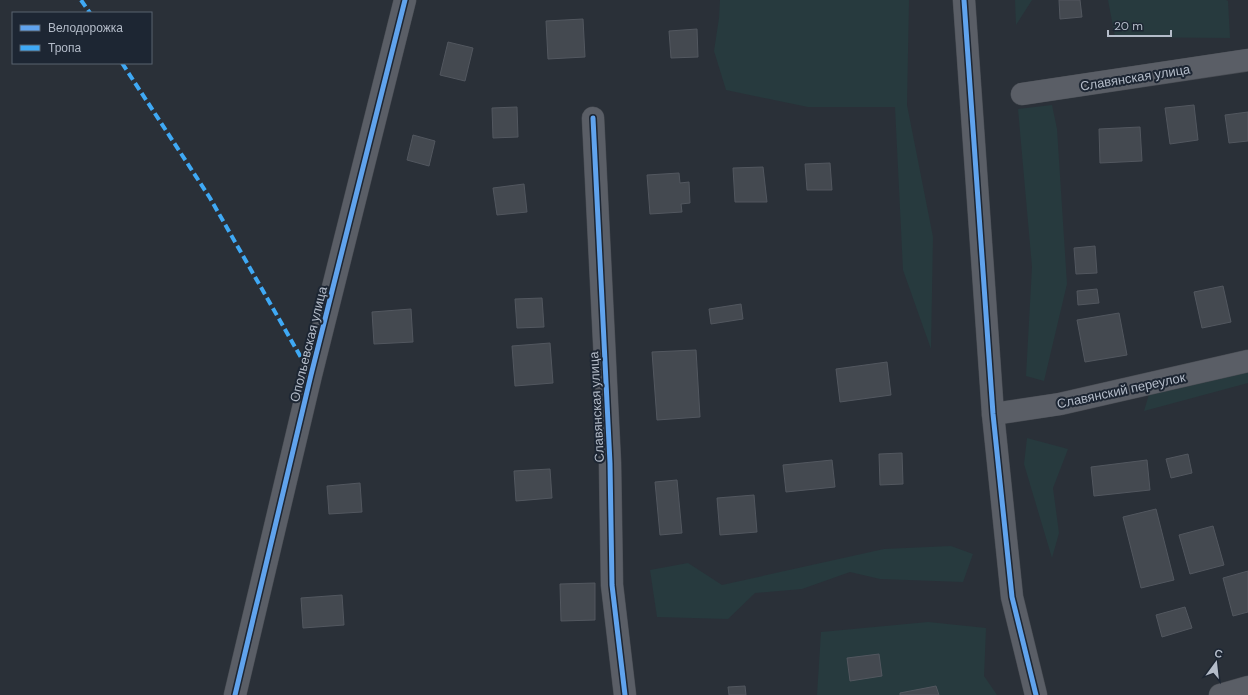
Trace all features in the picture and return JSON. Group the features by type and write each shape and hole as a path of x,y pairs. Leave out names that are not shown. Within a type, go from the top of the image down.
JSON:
{"street":[{"name":"Опольевская улица","path":"235,695 311,375 405,0"},
{"path":"964,0 993,414 1012,597 1036,695"},
{"name":"Славянская улица","path":"1022,94 1248,60"},
{"name":"Славянская улица","path":"593,118 610,463 612,585 625,695"},
{"name":"Славянский переулок","path":"993,414 1060,404 1248,362"},
{"path":"1220,695 1248,687"}],"green space":[{"path":"720,0 909,0 907,105 933,237 931,349 903,270 895,107 808,107 726,90 714,51"},
{"path":"1015,0 1032,0 1016,25"},
{"path":"1108,0 1226,0 1228,1 1230,38 1115,37"},
{"path":"1052,105 1057,129 1067,284 1044,381 1026,376 1032,267 1018,109"},
{"path":"1248,372 1248,383 1144,411 1150,391"},
{"path":"1027,438 1068,449 1053,488 1059,533 1052,558 1024,464"},
{"path":"951,546 973,554 963,582 880,579 850,572 802,589 755,593 728,619 657,617 650,570 688,563 722,585 884,549"},
{"path":"928,622 986,628 984,676 997,695 817,695 821,632"}],"building":[{"path":"1059,0 1080,0 1082,17 1060,19"},
{"path":"583,19 585,57 548,59 546,21"},
{"path":"697,29 698,57 671,58 669,31"},
{"path":"448,42 473,48 465,81 440,75"},
{"path":"1194,105 1198,140 1170,144 1165,108"},
{"path":"517,107 518,137 493,138 492,108"},
{"path":"1248,112 1248,141 1229,143 1225,115"},
{"path":"1140,127 1142,161 1100,163 1099,129"},
{"path":"413,135 435,141 429,166 407,160"},
{"path":"830,163 832,190 807,190 805,164"},
{"path":"763,167 767,202 735,202 733,168"},
{"path":"679,173 680,183 689,182 690,203 681,204 682,212 650,214 647,175"},
{"path":"524,184 527,212 497,215 493,188"},
{"path":"1095,246 1097,273 1076,274 1074,248"},
{"path":"1223,286 1231,322 1202,328 1194,292"},
{"path":"1097,289 1099,303 1078,305 1077,291"},
{"path":"542,298 544,327 517,328 515,299"},
{"path":"741,304 743,319 711,324 709,309"},
{"path":"411,309 413,342 374,344 372,312"},
{"path":"1119,313 1127,355 1085,362 1077,320"},
{"path":"550,343 553,383 515,386 512,346"},
{"path":"696,350 700,417 657,420 652,352"},
{"path":"887,362 891,395 840,402 836,369"},
{"path":"902,453 903,484 880,485 879,454"},
{"path":"1188,454 1192,473 1171,478 1166,459"},
{"path":"832,460 835,487 786,492 783,465"},
{"path":"1147,460 1150,490 1094,496 1091,467"},
{"path":"550,469 552,498 516,501 514,471"},
{"path":"677,480 682,533 660,535 655,482"},
{"path":"360,483 362,512 329,514 327,486"},
{"path":"754,495 757,532 720,535 717,498"},
{"path":"1156,509 1174,580 1141,588 1123,517"},
{"path":"1213,526 1224,565 1190,574 1179,535"},
{"path":"1248,571 1248,612 1233,616 1223,578"},
{"path":"595,583 595,620 561,621 560,584"},
{"path":"342,595 344,625 303,628 301,598"},
{"path":"1185,607 1192,628 1162,637 1156,615"},
{"path":"879,654 882,676 850,681 847,658"},
{"path":"745,686 746,695 729,695 728,687"},
{"path":"936,686 939,695 900,695 900,693"}],"marked path":[{"path":"81,0 89,12"},
{"path":"123,64 210,198 311,375"}],"cycle path":[{"path":"235,695 311,375 405,0"},
{"path":"964,0 993,414 1012,597 1036,695"},
{"path":"593,118 610,463 612,585 625,695"}]}
